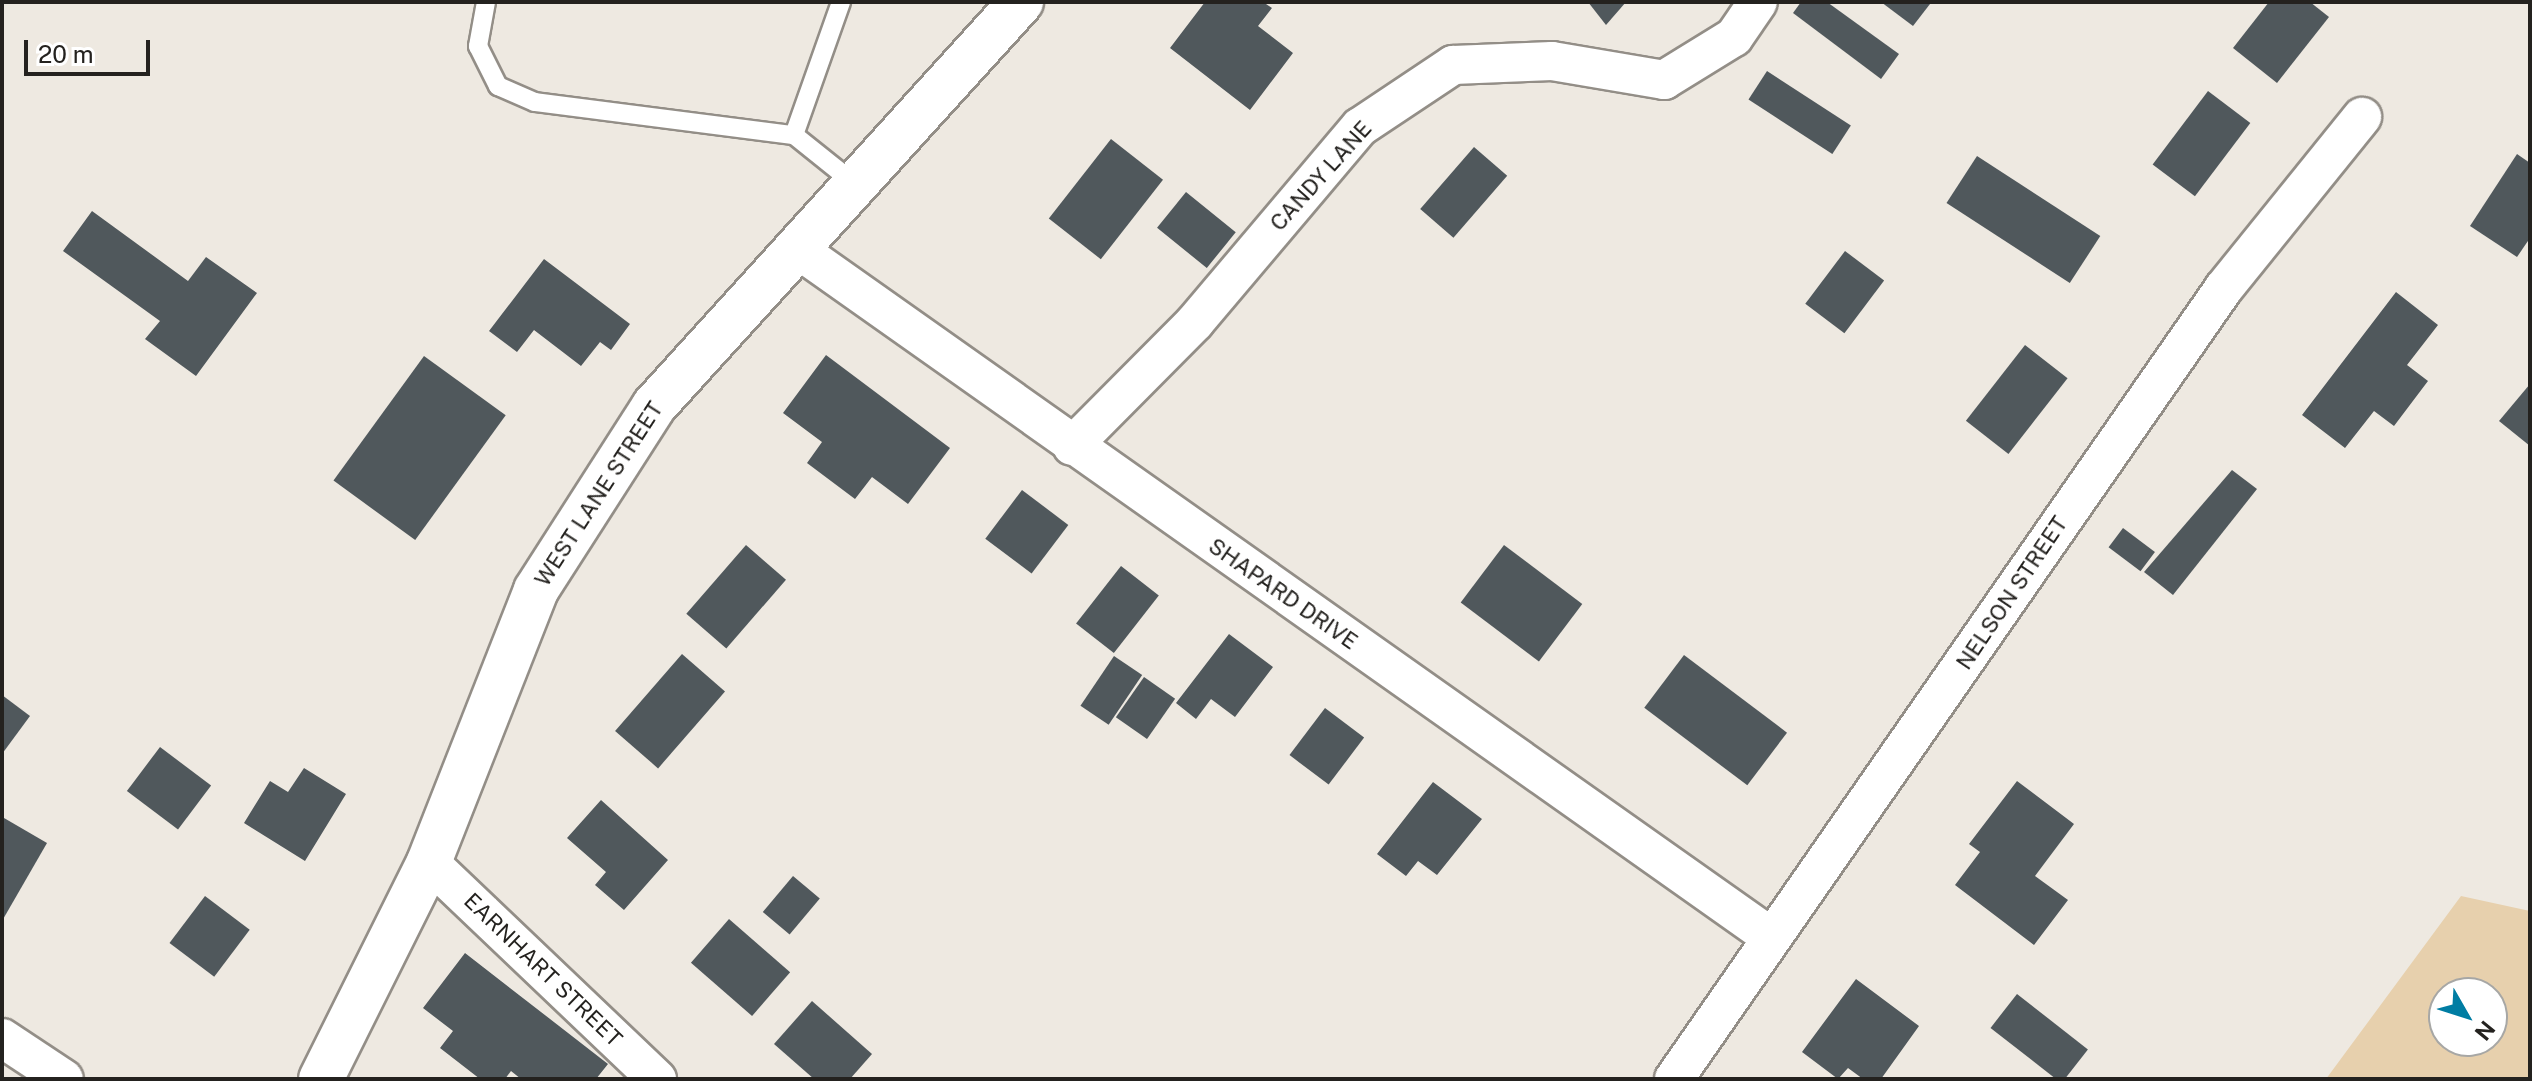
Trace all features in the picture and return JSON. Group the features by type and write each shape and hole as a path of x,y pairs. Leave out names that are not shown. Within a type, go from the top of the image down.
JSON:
{"street":[{"name":"WEST LANE STREET","path":"321,1079 429,862 536,590 654,406 1021,2"},
{"name":"CANDY LANE","path":"1072,446 1195,322 1360,127 1453,65 1552,61 1664,80 1734,37 1758,2"},
{"name":"NELSON STREET","path":"1674,1079 2224,288 2362,117"},
{"name":"SHAPARD DRIVE","path":"796,248 1072,446 1771,937"},
{"name":"EARNHART STREET","path":"429,862 657,1079"},
{"path":"2,1038 64,1079"}],"lane":[{"path":"486,2 478,46 498,86 523,96 794,135 854,183"},
{"path":"794,135 841,2"}],"shaded area":[{"path":"2461,896 2530,911 2530,1079 2326,1079"}],"building":[{"path":"1205,2 1263,2 1272,8 1258,26 1293,53 1250,110 1170,48"},
{"path":"1588,2 1626,2 1606,25"},
{"path":"1801,2 1827,2 1899,54 1881,79 1793,13"},
{"path":"1881,2 1927,2 1930,4 1913,26"},
{"path":"2269,2 2310,2 2329,17 2277,83 2233,48"},
{"path":"1767,71 1851,125 1832,154 1748,100"},
{"path":"2208,91 2250,123 2195,196 2153,164"},
{"path":"1111,139 1163,180 1101,259 1049,219"},
{"path":"1474,147 1507,176 1453,238 1420,209"},
{"path":"2517,154 2530,163 2530,238 2517,257 2470,226"},
{"path":"1977,156 2100,236 2070,283 1947,203"},
{"path":"1186,192 1236,232 1207,268 1157,228"},
{"path":"92,211 188,281 206,257 257,293 196,376 145,339 160,321 63,251"},
{"path":"1845,251 1884,280 1844,333 1805,304"},
{"path":"544,259 630,324 611,350 600,342 581,366 534,330 517,352 489,331"},
{"path":"2396,292 2438,325 2407,365 2428,381 2394,426 2374,411 2345,448 2302,415"},
{"path":"2025,345 2068,378 2008,454 1966,421"},
{"path":"826,355 950,448 908,504 872,477 855,499 807,463 822,442 783,413"},
{"path":"424,356 506,415 415,540 333,481"},
{"path":"2530,384 2530,446 2499,421"},
{"path":"2232,470 2257,489 2173,595 2144,572"},
{"path":"1022,490 1068,525 1032,574 985,539"},
{"path":"2123,528 2155,552 2141,571 2109,547"},
{"path":"746,545 786,580 726,648 686,614"},
{"path":"1504,545 1582,604 1539,661 1461,603"},
{"path":"1121,566 1159,596 1114,653 1076,624"},
{"path":"1229,634 1273,667 1235,717 1211,699 1196,719 1176,703"},
{"path":"682,654 725,691 658,768 615,731"},
{"path":"1684,655 1787,733 1747,785 1644,708"},
{"path":"1114,656 1142,675 1109,725 1080,706"},
{"path":"1144,677 1175,699 1147,739 1116,717"},
{"path":"2,695 30,716 2,754"},
{"path":"1325,708 1364,737 1329,785 1289,755"},
{"path":"160,747 211,786 178,829 127,791"},
{"path":"304,768 346,794 305,861 244,823 270,781 288,792"},
{"path":"2017,781 2074,824 2035,876 2068,900 2034,945 1955,885 1980,852 1969,844"},
{"path":"1433,782 1482,819 1437,875 1418,861 1406,876 1377,854"},
{"path":"601,800 668,860 624,910 595,885 606,872 567,838"},
{"path":"4,818 47,843 2,921 2,821"},
{"path":"793,876 820,898 790,935 763,912"},
{"path":"205,896 250,930 214,977 169,943"},
{"path":"729,919 790,972 752,1016 691,963"},
{"path":"465,953 608,1064 596,1079 521,1079 511,1071 505,1079 480,1079 440,1048 453,1031 423,1008"},
{"path":"1856,979 1919,1026 1881,1079 1863,1079 1848,1068 1838,1079 1802,1052"},
{"path":"2017,994 2088,1049 2065,1079 2056,1079 1991,1028"},
{"path":"812,1001 872,1054 850,1079 814,1079 774,1044"}]}
